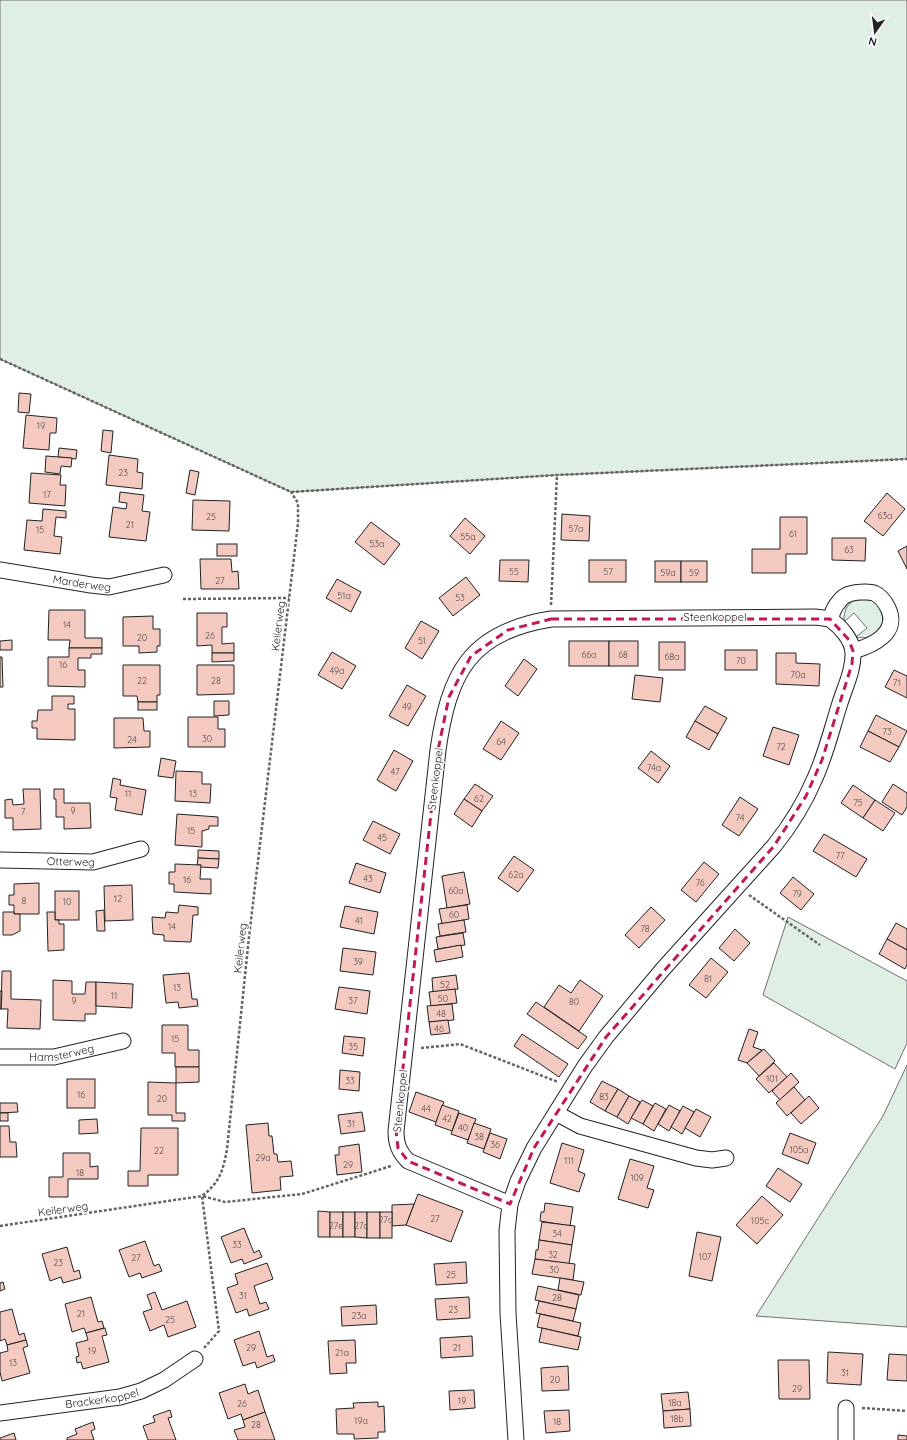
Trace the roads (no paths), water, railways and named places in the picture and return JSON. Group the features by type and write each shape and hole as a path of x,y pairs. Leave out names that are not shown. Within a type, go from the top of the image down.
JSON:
{"street":[{"name":"Marderweg","path":"0,570 109,587 164,575"},
{"path":"516,1440 508,1306 507,1231 510,1204 518,1181 534,1148 572,1087 606,1037 663,969 782,836 798,810 815,779 852,664 853,651 849,640 840,628 830,619 837,604 847,595 861,592 874,592 885,601 891,613 890,627 883,637 867,647 853,651"},
{"name":"Steenkoppel","path":"510,1204 408,1161 398,1148 396,1131 438,750 453,685 464,665 471,656 487,642 508,630 521,625 551,619 816,617 830,619"},
{"name":"Otterweg","path":"0,860 93,862 141,849"},
{"name":"Hamsterweg","path":"0,1057 54,1057 123,1041"},
{"path":"556,1113 580,1126 696,1158 712,1160 726,1158"},
{"name":"Brackerkoppel","path":"0,1413 120,1397 141,1391 164,1380 195,1359"},
{"path":"846,1408 846,1440"}]}
